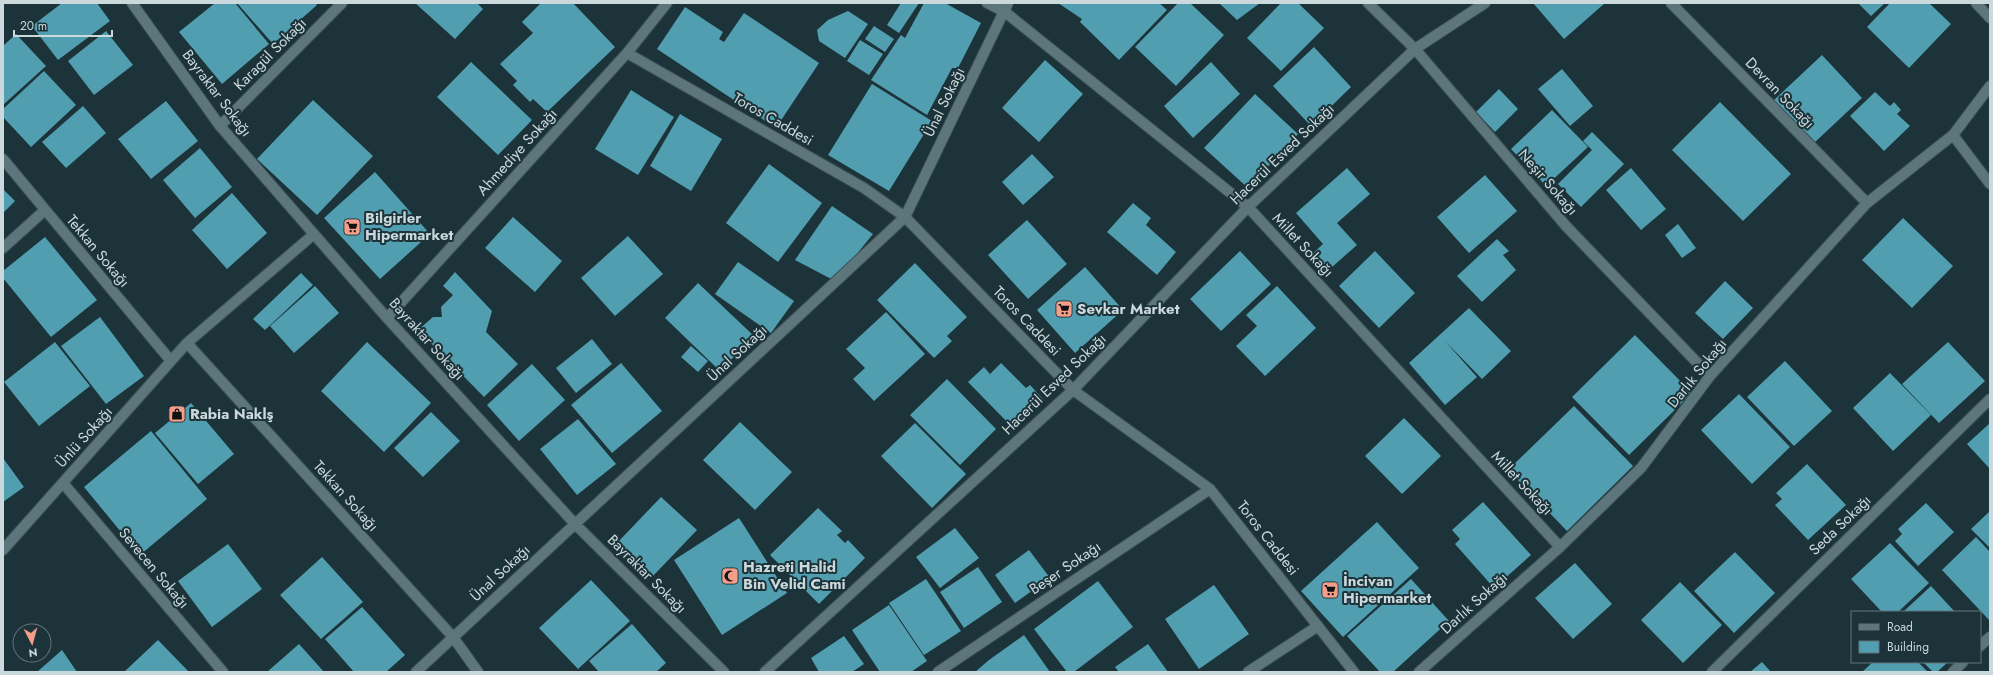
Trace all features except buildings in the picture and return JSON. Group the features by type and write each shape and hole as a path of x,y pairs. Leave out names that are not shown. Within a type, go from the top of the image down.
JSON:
{"street":[{"name":"Bayraktar Sokağı","path":"132,3 220,126 387,318 575,524 724,672"},
{"name":"Karagül Sokağı","path":"220,126 342,3"},
{"name":"Ahmediye Sokağı","path":"387,318 627,53 667,3"},
{"name":"Millet Sokağı","path":"987,3 1006,7 1248,207 1560,547"},
{"name":"Neşir Sokağı","path":"1368,3 1414,49 1566,226 1710,376"},
{"name":"Hacerül Esved Sokağı","path":"764,672 1073,390 1248,207 1414,49 1485,3"},
{"name":"Devran Sokağı","path":"1671,3 1867,203"},
{"path":"1976,3 1990,18"},
{"name":"Ünal Sokağı","path":"416,672 905,217 1006,7"},
{"name":"Toros Caddesi","path":"627,53 864,188 905,217 1073,390 1210,489 1354,672"},
{"name":"Darlık Sokağı","path":"1419,672 1560,547 1641,468 1710,376 1867,203 1953,134 1990,86"},
{"path":"1953,134 1990,184"},
{"name":"Tekkan Sokağı","path":"3,159 171,361"},
{"path":"3,248 45,210"},
{"name":"Ünlü Sokağı","path":"3,550 187,343 314,234"},
{"name":"Tekkan Sokağı","path":"187,343 453,637 478,672"},
{"name":"Seda Sokağı","path":"1712,672 1990,399"},
{"name":"Sevecen Sokağı","path":"63,483 223,672"},
{"name":"Beşer Sokağı","path":"938,672 1210,489"},
{"path":"1248,672 1318,626"},
{"path":"1981,645 1990,637"},
{"path":"1953,672 1962,663"}],"place":[{"name":"Bilgirler Hipermarket","path":"352,227"},
{"name":"Sevkar Market","path":"1064,309"},
{"name":"Rabia Naklş","path":"177,414"},
{"name":"Hazreti Halid Bin Velid Cami","path":"730,576"},
{"name":"İncivan Hipermarket","path":"1330,590"}]}
